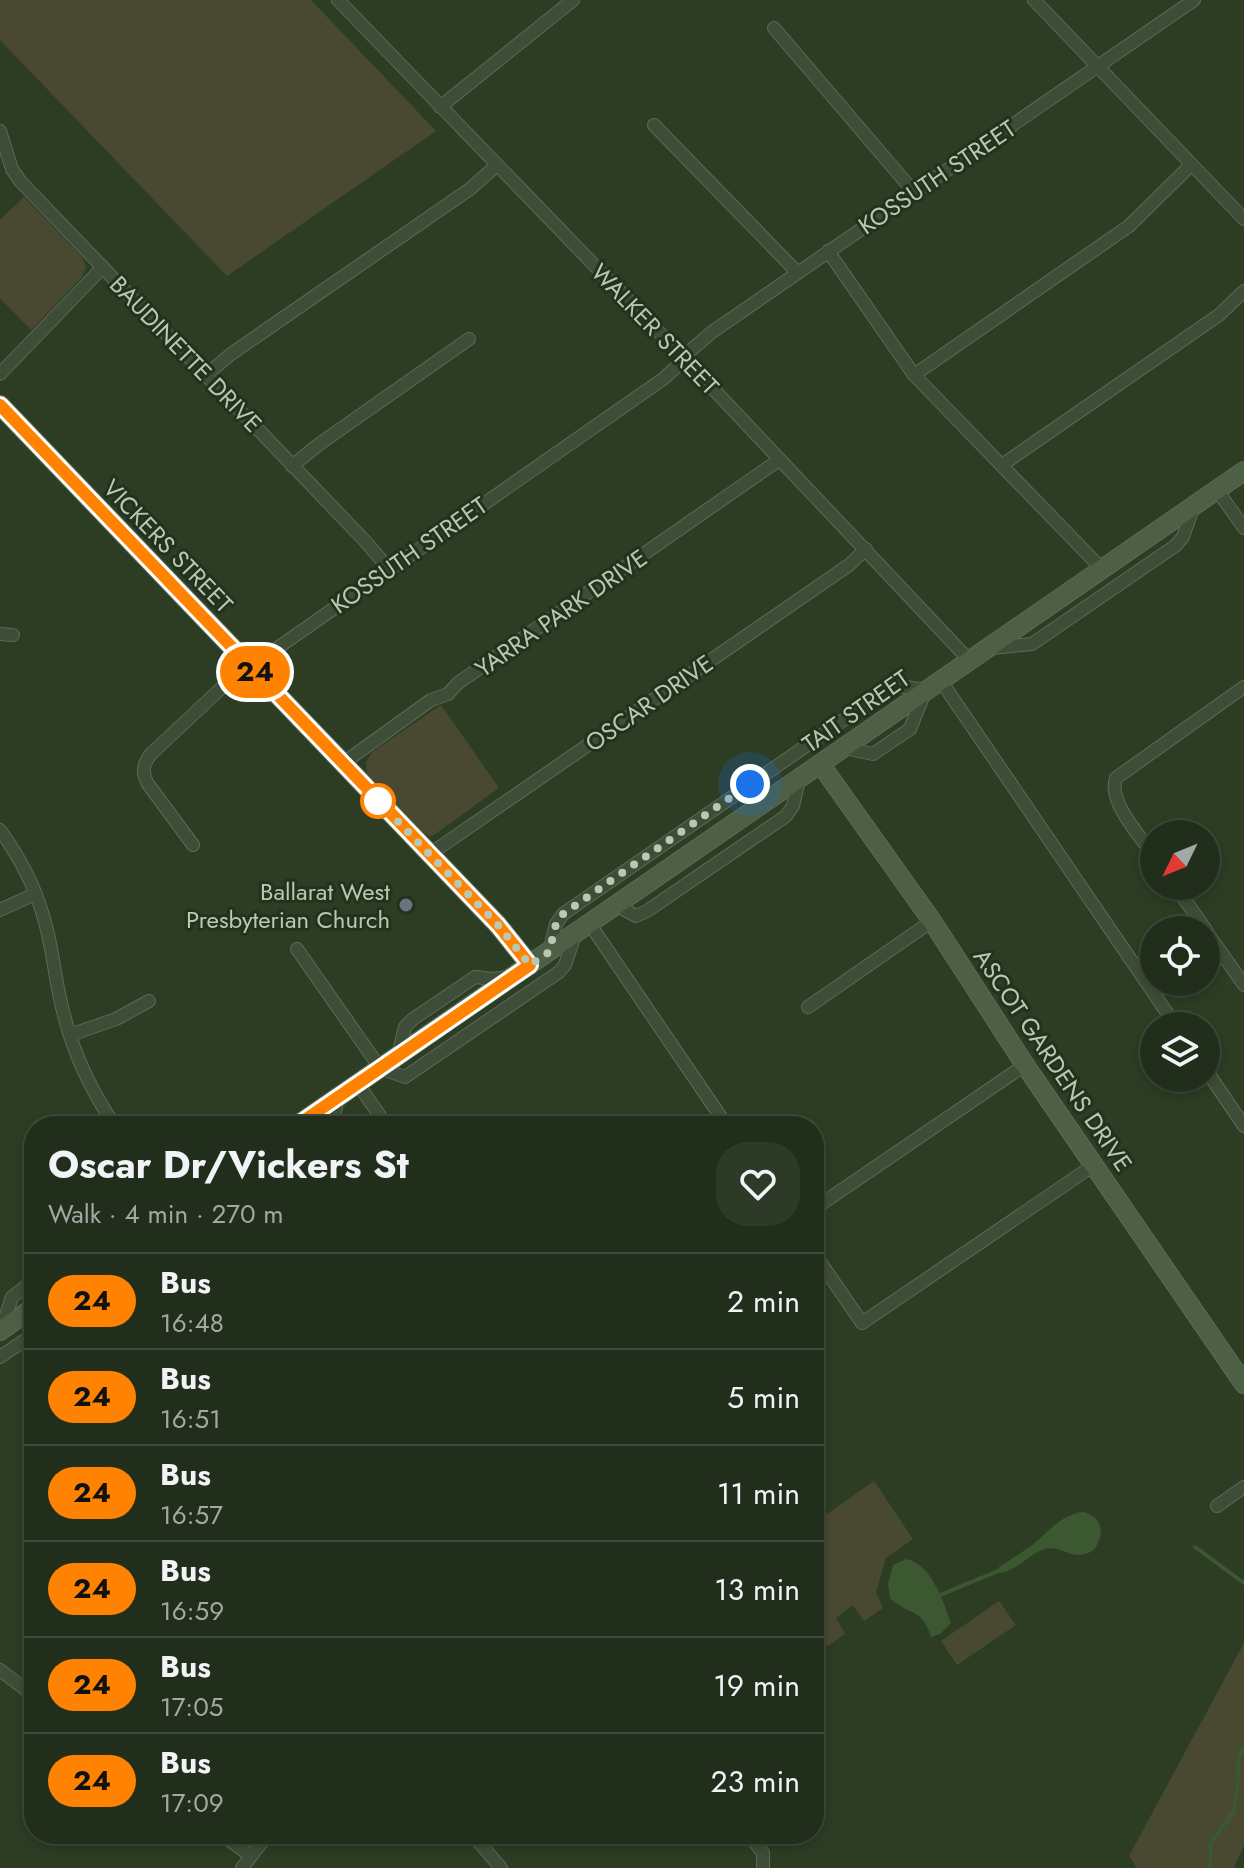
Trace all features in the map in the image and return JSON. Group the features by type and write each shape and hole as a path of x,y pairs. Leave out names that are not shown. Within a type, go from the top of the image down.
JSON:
{"street":[{"name":"WALKER STREET","path":"338,0 684,358 970,661"},
{"path":"440,107 573,0"},
{"path":"1034,0 1244,219"},
{"name":"KOSSUTH STREET","path":"193,845 148,784 143,773 144,765 152,753 248,665 663,379 712,332 797,272 1194,0"},
{"path":"774,28 914,192"},
{"path":"654,125 797,272"},
{"name":"BAUDINETTE DRIVE","path":"0,131 17,178 389,569"},
{"path":"206,375 229,355 470,189 497,165"},
{"path":"914,375 1129,226 1191,165"},
{"path":"828,251 914,375 1102,569"},
{"path":"0,374 103,267"},
{"path":"1002,465 1219,315 1244,291"},
{"path":"292,466 469,339"},
{"name":"VICKERS STREET","path":"0,405 498,925 523,970"},
{"name":"YARRA PARK DRIVE","path":"342,764 431,700 448,694 458,683 779,460"},
{"name":"TAIT STREET","path":"310,1116 1244,471"},
{"path":"1217,490 1244,528"},
{"path":"988,648 1032,644 1150,563 1182,539 1194,505"},
{"name":"OSCAR DRIVE","path":"430,854 849,565 866,549"},
{"path":"549,952 556,924 563,914 854,712 897,686 931,688 1166,1012"},
{"path":"1140,835 1116,800 1113,788 1116,778 1244,687"},
{"name":"ASCOT GARDENS DRIVE","path":"821,765 932,921 1025,1065 1244,1384"},
{"path":"0,830 35,894 48,931 70,1035 86,1077 109,1116"},
{"path":"0,910 35,894"},
{"path":"808,1007 932,921"},
{"path":"297,949 380,1068 401,1077 410,1075 557,974 565,965 583,928 720,1116"},
{"path":"1220,950 1244,985"},
{"path":"70,1035 116,1019 149,1001"},
{"path":"824,1202 1025,1065"},
{"path":"358,1084 380,1116"},
{"path":"1220,1091 1244,1126"},
{"path":"334,1116 338,1097"},
{"path":"824,1268 862,1323 1094,1165"},
{"path":"0,1331 12,1297 24,1288"},
{"path":"0,1331 24,1314"},
{"path":"0,1357 24,1341"},
{"path":"1217,1506 1244,1487"},
{"path":"0,1670 24,1688"},
{"path":"235,1844 251,1856"},
{"path":"242,1868 260,1844"},
{"path":"481,1844 501,1868"}],"shaded area":[{"path":"0,0 311,0 436,131 227,276 0,40"},
{"path":"24,197 82,257 86,267 82,277 31,330 0,298 0,220"},
{"path":"441,705 499,788 431,837 367,773 366,762 372,752"},
{"path":"874,1481 913,1539 886,1558 876,1592 883,1608 864,1621 853,1605 836,1618 845,1634 828,1646 824,1641 824,1516"},
{"path":"1084,1512 1095,1518 1100,1527 1100,1538 1094,1550 1074,1555 1058,1549 1045,1549 999,1573 999,1567 1031,1546 1061,1520"},
{"path":"906,1559 923,1568 940,1594 951,1623 940,1634 931,1637 919,1616 890,1598 888,1584 893,1565"},
{"path":"999,1601 1016,1625 957,1665 941,1641"},
{"path":"1244,1643 1244,1845 1234,1868 1137,1868 1129,1856"}],"waterway":[{"path":"1195,1547 1244,1583"},
{"path":"940,1595 998,1571"},
{"path":"1238,1775 1238,1758 1244,1747"},
{"path":"1210,1868 1211,1843 1234,1811 1238,1780"}],"bus line":[{"name":"24","path":"0,405 498,925 530,965 311,1116"}],"place":[{"name":"Ballarat West Presbyterian Church","path":"406,905"}],"route":[{"path":"378,801 498,925 530,965 549,952 556,924 563,914 750,784"}]}
